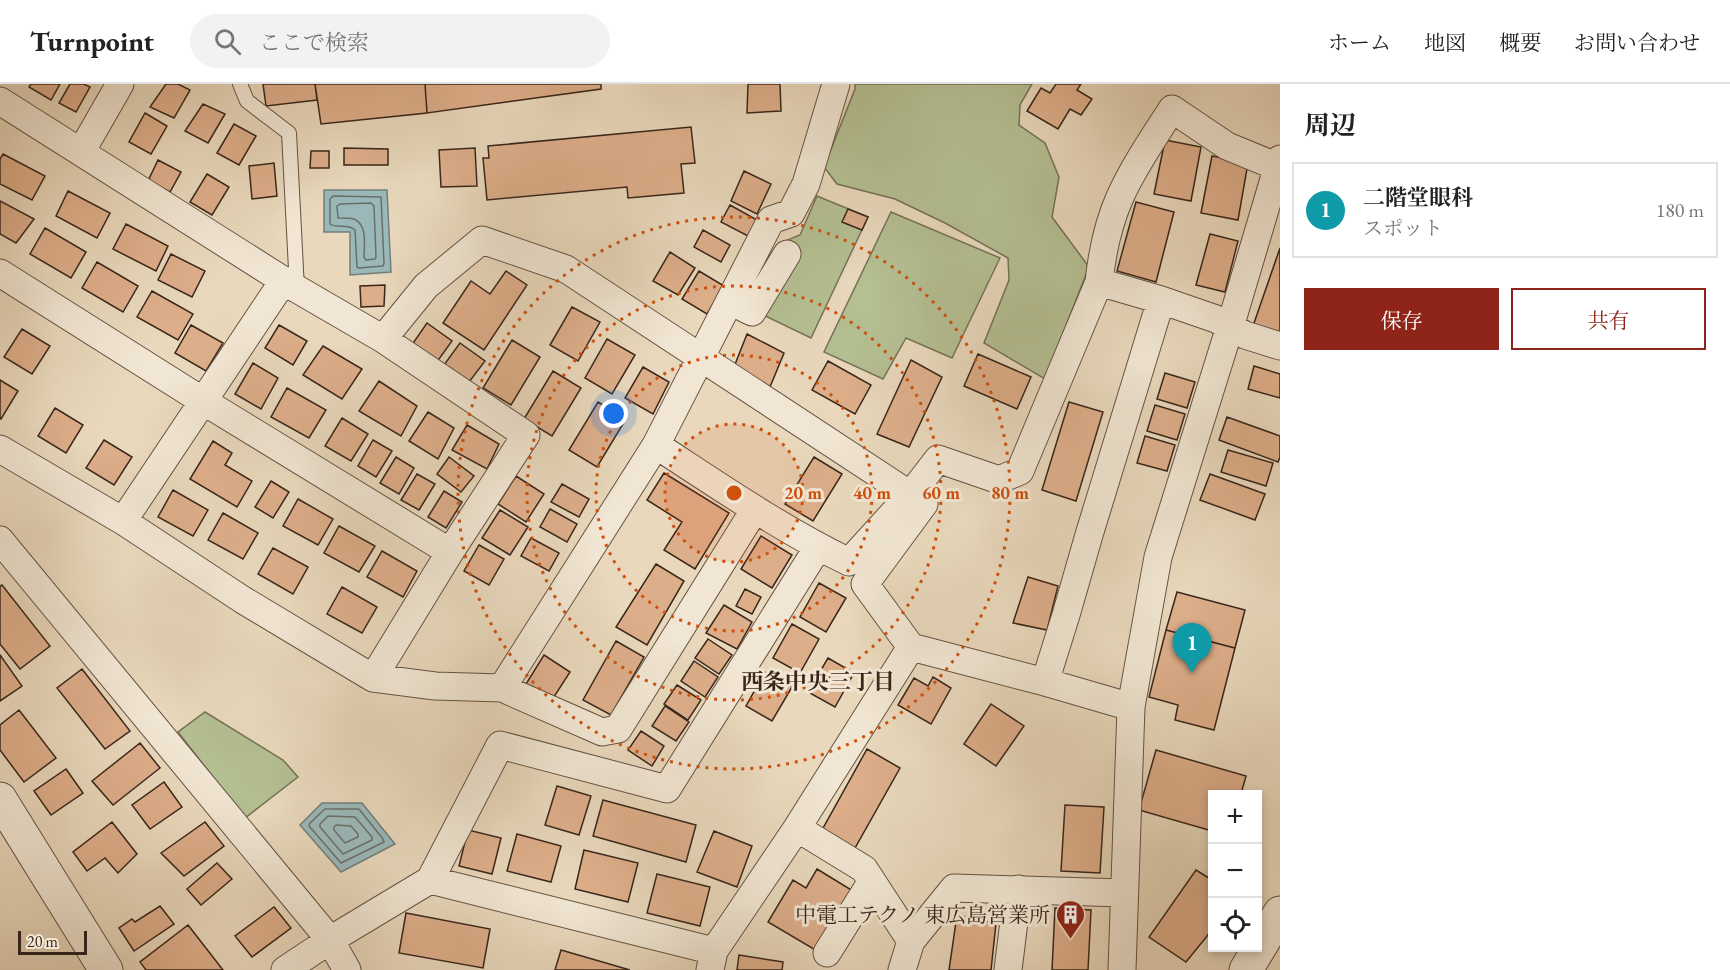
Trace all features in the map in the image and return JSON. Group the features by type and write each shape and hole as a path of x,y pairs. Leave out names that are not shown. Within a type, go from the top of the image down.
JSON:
{"street":[{"path":"81,152 120,84"},
{"path":"502,688 656,445 771,220 791,213 806,184 836,84"},
{"path":"0,101 290,284 382,339 526,435 450,552 373,678"},
{"path":"656,445 755,509 818,547 849,562 911,494 938,459 999,480 1020,471 1099,282 1102,252 1119,197 1142,155 1172,109 1227,146 1279,163 1158,557 1131,707 1122,970"},
{"path":"382,339 426,286 482,240 566,269 924,504 865,584 912,647 1131,707"},
{"path":"730,301 752,312 787,254"},
{"path":"0,273 202,401 450,552"},
{"path":"1099,282 1216,319 1245,335 1280,346"},
{"path":"123,521 202,401 290,284"},
{"path":"1045,682 1161,300"},
{"path":"0,449 123,521 243,600 373,678 435,686 502,688 602,732 618,729 755,509"},
{"path":"0,540 330,940 347,970"},
{"path":"285,970 430,880 500,744 667,789 818,547"},
{"path":"430,880 712,960 912,647"},
{"path":"0,799 106,970"},
{"path":"797,828 864,869 911,941"},
{"path":"827,952 872,881"},
{"path":"902,970 911,941 954,888 1124,893"},
{"path":"1008,970 1018,889"},
{"path":"1246,970 1280,913"}],"lane":[{"path":"240,84 247,101 289,133 290,284"}],"green space":[{"path":"855,84 1032,84 1020,105 1019,125 1045,143 1059,177 1052,217 1089,267 1045,379 984,343 1009,280 1008,258 945,223 895,199 837,184 824,167"},
{"path":"817,196 868,217 811,338 759,313 785,241 800,235"},
{"path":"891,212 1000,258 952,358 906,338 883,379 824,352"},
{"path":"205,712 283,760 298,777 245,818 178,732"}],"water":[{"path":"324,190 387,190 391,272 350,275 350,232 324,232"},
{"path":"322,803 362,803 395,844 341,872 300,825"}],"building":[{"path":"31,84 60,84 51,100 29,87"},
{"path":"70,84 84,84 90,87 76,112 59,103"},
{"path":"166,84 178,84 190,90 174,118 150,107"},
{"path":"263,84 315,84 317,100 266,106"},
{"path":"315,84 425,84 427,113 321,124"},
{"path":"425,84 601,84 601,89 427,113"},
{"path":"748,84 780,84 781,111 747,113"},
{"path":"1056,84 1081,84 1077,90 1092,99 1081,115 1070,109 1058,129 1027,111 1041,88 1050,93"},
{"path":"203,104 225,114 208,143 185,131"},
{"path":"145,113 167,126 151,154 129,142"},
{"path":"234,124 256,136 239,165 217,153"},
{"path":"691,127 695,163 681,164 684,193 628,198 627,187 487,200 483,158 489,158 488,146"},
{"path":"1165,140 1201,147 1191,201 1154,194"},
{"path":"344,148 388,149 388,165 344,165"},
{"path":"475,148 477,186 441,187 439,150"},
{"path":"311,151 329,151 329,168 310,168"},
{"path":"3,154 45,176 32,200 0,184 0,159"},
{"path":"1212,156 1248,163 1238,220 1201,213"},
{"path":"158,160 181,172 170,192 148,181"},
{"path":"274,163 277,196 252,199 249,166"},
{"path":"744,171 771,184 757,214 731,201"},
{"path":"207,174 229,187 212,215 190,202"},
{"path":"68,191 110,213 97,238 56,216"},
{"path":"0,201 34,219 16,243 0,234"},
{"path":"1136,202 1174,212 1156,282 1117,271"},
{"path":"730,205 757,220 748,236 721,222"},
{"path":"848,209 868,217 862,230 842,222"},
{"path":"126,224 168,246 156,271 113,249"},
{"path":"45,228 86,252 71,278 30,254"},
{"path":"703,230 730,245 721,262 694,247"},
{"path":"1210,234 1238,241 1225,292 1196,285"},
{"path":"1280,248 1280,335 1253,326"},
{"path":"670,252 695,268 678,295 653,281"},
{"path":"171,254 205,271 192,297 158,280"},
{"path":"97,262 138,286 123,312 82,288"},
{"path":"506,271 527,285 484,350 443,323 471,281 490,294"},
{"path":"699,271 724,286 707,314 682,299"},
{"path":"385,285 384,306 361,307 360,286"},
{"path":"152,291 193,314 178,340 137,317"},
{"path":"572,307 600,322 578,361 550,345"},
{"path":"427,323 452,341 434,366 409,349"},
{"path":"191,325 223,343 206,371 175,353"},
{"path":"279,325 307,341 293,365 265,348"},
{"path":"22,329 50,346 32,374 4,357"},
{"path":"747,334 784,353 770,387 734,367"},
{"path":"607,339 635,355 612,394 585,378"},
{"path":"512,340 540,357 511,405 483,388"},
{"path":"460,343 485,361 466,386 441,369"},
{"path":"323,346 362,369 342,399 303,375"},
{"path":"978,354 1031,377 1017,409 964,386"},
{"path":"911,360 942,377 909,447 877,434"},
{"path":"828,361 871,385 855,414 812,390"},
{"path":"253,363 278,378 261,409 235,394"},
{"path":"1254,366 1280,374 1280,398 1248,389"},
{"path":"643,367 669,382 653,414 625,398"},
{"path":"553,371 581,388 552,436 524,419"},
{"path":"1165,373 1195,382 1187,408 1157,399"},
{"path":"0,380 18,391 1,419 0,418"},
{"path":"379,381 417,406 401,436 359,411"},
{"path":"287,388 326,410 309,438 271,417"},
{"path":"598,402 626,419 597,467 569,450"},
{"path":"1069,402 1103,412 1076,501 1042,490"},
{"path":"1155,405 1185,414 1177,440 1147,431"},
{"path":"55,408 83,425 66,453 38,436"},
{"path":"428,412 454,428 438,459 409,441"},
{"path":"1227,417 1280,436 1278,462 1219,440"},
{"path":"342,418 368,434 351,461 325,446"},
{"path":"467,425 499,444 487,469 452,450"},
{"path":"1145,436 1175,445 1167,471 1137,463"},
{"path":"104,440 132,457 114,485 86,468"},
{"path":"373,440 392,451 376,477 358,466"},
{"path":"213,441 232,453 225,465 252,481 237,507 190,479"},
{"path":"1228,450 1273,463 1266,486 1221,472"},
{"path":"396,457 414,468 399,494 380,483"},
{"path":"449,457 474,476 461,492 437,474"},
{"path":"814,457 842,474 813,521 785,504"},
{"path":"664,473 729,513 695,569 664,550 682,522 647,500"},
{"path":"417,474 435,484 419,510 401,500"},
{"path":"1210,474 1265,494 1255,520 1200,500"},
{"path":"516,476 544,494 526,522 498,504"},
{"path":"271,481 289,492 273,518 255,507"},
{"path":"562,484 589,499 579,517 551,502"},
{"path":"173,490 208,510 193,536 158,517"},
{"path":"444,491 462,502 446,528 428,517"},
{"path":"298,499 333,519 318,545 283,526"},
{"path":"550,509 577,524 567,542 540,527"},
{"path":"500,510 528,527 510,555 482,538"},
{"path":"223,513 258,533 243,559 208,540"},
{"path":"339,526 375,546 359,572 324,553"},
{"path":"761,536 792,555 772,588 741,569"},
{"path":"531,538 559,553 549,571 521,556"},
{"path":"479,545 504,559 489,585 464,571"},
{"path":"273,548 308,567 293,594 258,574"},
{"path":"382,551 417,571 403,597 367,577"},
{"path":"656,564 684,581 647,645 616,627"},
{"path":"1028,577 1058,586 1047,630 1013,623"},
{"path":"819,583 846,598 826,632 800,617"},
{"path":"2,585 50,646 20,669 0,644 0,586"},
{"path":"342,587 377,607 362,633 327,614"},
{"path":"745,589 761,597 752,614 736,606"},
{"path":"1177,592 1245,610 1235,648 1166,630"},
{"path":"724,605 752,622 737,649 706,633"},
{"path":"792,624 819,639 800,673 773,658"},
{"path":"1166,630 1235,648 1214,730 1175,720 1178,705 1149,697"},
{"path":"708,639 732,655 719,674 695,658"},
{"path":"616,641 644,657 611,715 583,700"},
{"path":"0,655 22,686 0,701"},
{"path":"544,655 570,672 552,700 526,684"},
{"path":"828,658 854,673 835,707 808,692"},
{"path":"694,661 718,677 705,697 681,681"},
{"path":"82,669 130,731 105,749 57,688"},
{"path":"765,672 792,687 772,721 746,706"},
{"path":"933,677 951,688 931,724 898,705 914,678 928,686"},
{"path":"677,685 701,700 688,720 664,704"},
{"path":"991,704 1024,726 996,766 964,744"},
{"path":"665,706 689,722 676,741 652,726"},
{"path":"19,710 56,758 24,782 0,750 0,725"},
{"path":"641,731 664,746 652,766 628,750"},
{"path":"140,743 160,768 113,805 92,781"},
{"path":"867,749 900,768 855,848 822,830"},
{"path":"1156,750 1246,776 1242,790 1208,790 1208,830 1139,810"},
{"path":"66,769 83,793 51,815 34,791"},
{"path":"164,782 182,807 150,829 132,805"},
{"path":"557,786 591,796 579,835 545,825"},
{"path":"603,800 696,825 686,862 593,836"},
{"path":"1065,805 1104,807 1100,873 1061,871"},
{"path":"112,822 137,854 118,873 105,858 87,871 73,852"},
{"path":"205,822 224,846 184,876 161,853"},
{"path":"468,830 501,838 492,874 459,866"},
{"path":"714,831 752,846 737,887 697,872"},
{"path":"517,834 561,846 551,882 507,871"},
{"path":"584,850 638,863 628,902 575,889"},
{"path":"217,863 232,879 201,905 187,889"},
{"path":"817,869 853,891 817,951 768,922 793,880 806,888"},
{"path":"1196,870 1208,878 1208,935 1186,962 1149,937"},
{"path":"657,874 710,887 700,926 647,913"},
{"path":"160,906 174,924 134,951 119,928 132,919 135,922"},
{"path":"274,907 291,928 252,957 235,936"},
{"name":"中電工テクノ 東広島営業所","path":"1055,908 1091,910 1088,970 1052,970"},
{"path":"406,913 490,929 483,968 399,953"},
{"path":"957,915 996,923 991,970 949,970"},
{"path":"188,925 223,970 146,970 140,962"},
{"path":"561,950 630,970 555,970"},
{"path":"739,955 783,962 782,970 737,970"}],"place":[{"name":"二階堂眼科","path":"1192,673"},
{"name":"中電工テクノ 東広島営業所","path":"1071,940"}],"district":[{"name":"西条中央三丁目","path":"818,681"}]}
